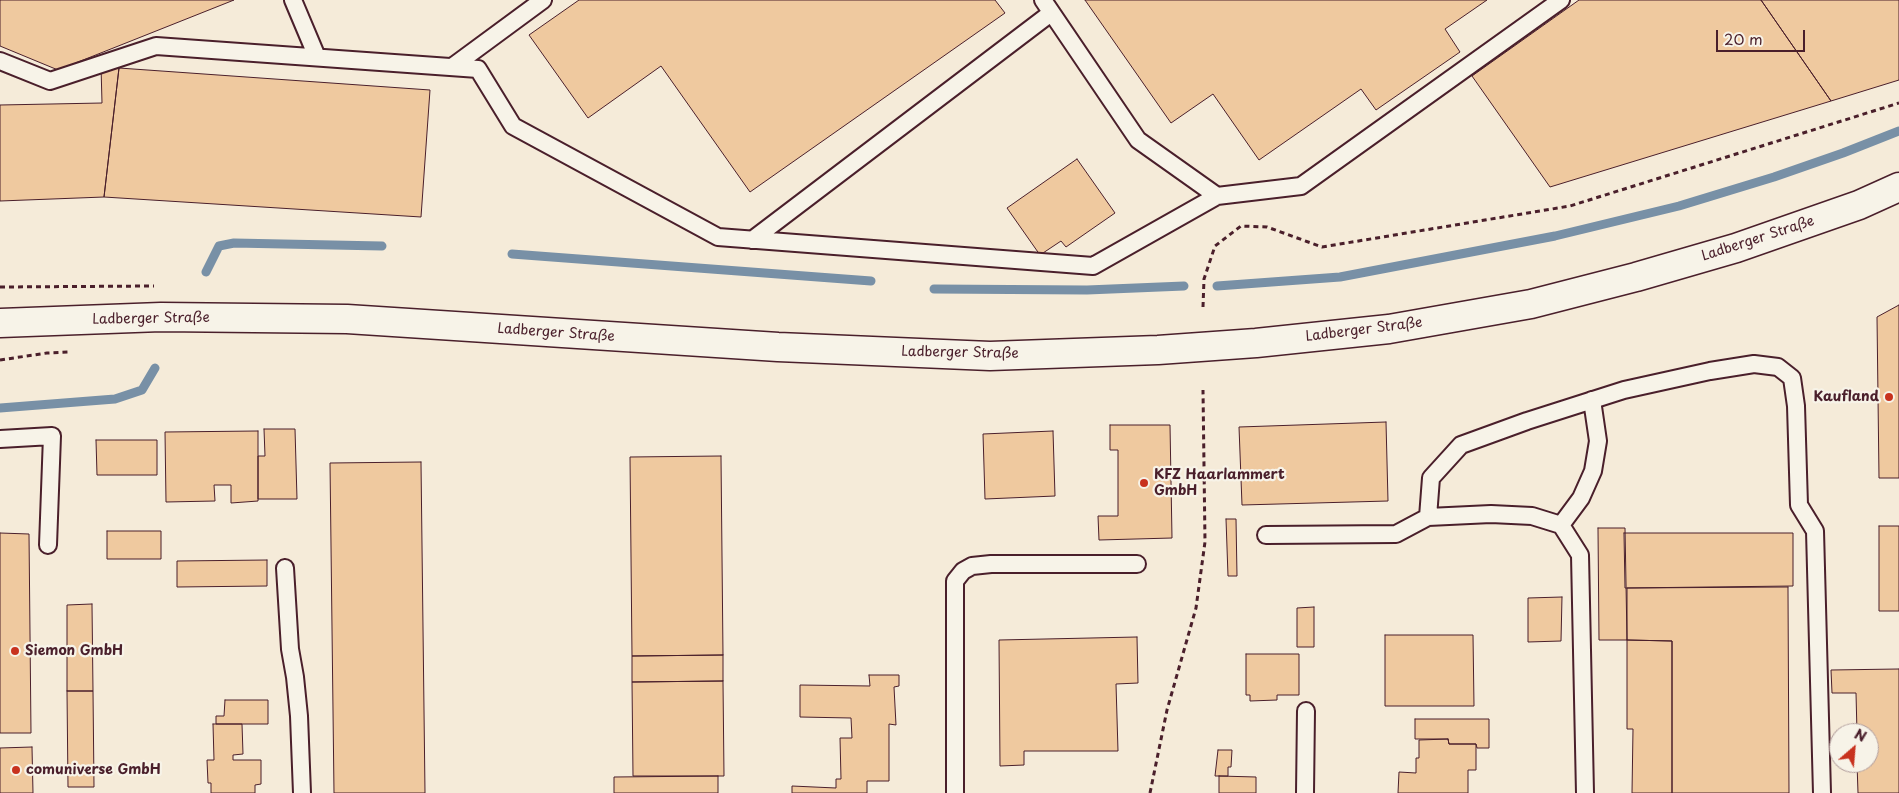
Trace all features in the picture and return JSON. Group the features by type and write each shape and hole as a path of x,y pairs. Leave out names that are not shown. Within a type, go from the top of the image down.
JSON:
{"main road":[{"name":"Ladberger Straße","path":"0,323 161,317 347,319 778,347 990,356 1217,346 1389,329 1531,304 1636,277 1736,248 1859,205 1899,187"}],"lane":[{"path":"293,0 317,57"},
{"path":"452,66 543,0"},
{"path":"0,61 50,81 156,46 478,69 512,126 718,237 1093,266 1217,196 1301,186 1561,0"},
{"path":"752,240 1047,6 1138,140 1217,196"},
{"path":"1428,517 1431,478 1461,445 1624,390 1710,371 1754,364 1778,366 1792,378 1796,406 1799,505 1814,532 1822,793"},
{"path":"1561,525 1581,498 1593,471 1598,441 1592,400"},
{"path":"0,440 52,436 48,546"},
{"path":"1266,535 1396,534 1428,517 1491,514 1532,516 1561,525 1580,555 1585,793"},
{"path":"955,793 955,581 963,571 972,566 991,564 1137,564"},
{"path":"285,568 290,649 299,716 302,793"},
{"path":"1306,711 1306,793"}],"path":[{"path":"1203,307 1204,279 1215,246 1241,226 1267,227 1322,247 1570,206 1899,103"},
{"path":"0,287 155,286"},
{"path":"1150,793 1167,710 1196,608 1205,542 1203,390"}],"building":[{"path":"0,0 234,0 58,70 0,46"},
{"path":"579,0 995,0 1005,13 750,192 661,66 588,118 529,35"},
{"path":"1085,0 1487,0 1445,29 1460,52 1376,110 1361,89 1259,160 1213,94 1171,123"},
{"path":"1579,0 1761,0 1831,101 1550,187 1472,76"},
{"path":"1761,0 1899,0 1899,80 1831,101"},
{"path":"101,66 119,68 104,197 0,201 0,105 102,103"},
{"path":"119,68 430,90 421,217 104,197"},
{"path":"1077,159 1115,213 1066,247 1061,241 1040,255 1007,208"},
{"name":"Kaufland","path":"1899,305 1899,478 1879,478 1877,317"},
{"path":"1386,422 1388,501 1242,505 1239,427"},
{"name":"KFZ Haarlammert GmbH","path":"1110,425 1170,425 1172,538 1099,540 1098,516 1118,516 1118,450 1110,450"},
{"path":"264,429 295,429 297,499 258,499 258,456 265,456"},
{"path":"258,431 258,501 231,503 231,485 214,485 215,501 166,502 165,432"},
{"path":"1053,431 1055,496 985,499 983,434"},
{"path":"96,440 157,440 157,475 97,475"},
{"path":"721,456 723,655 632,656 630,457"},
{"path":"421,462 425,793 334,793 330,463"},
{"path":"1226,519 1236,519 1237,576 1228,576"},
{"path":"1879,526 1899,526 1899,611 1879,611"},
{"path":"1598,528 1625,528 1627,640 1599,640"},
{"path":"107,531 161,531 161,559 107,559"},
{"name":"Siemon GmbH","path":"0,533 29,534 31,733 0,733"},
{"path":"1624,533 1793,533 1793,586 1625,588"},
{"path":"267,560 267,586 177,587 177,561"},
{"path":"1788,587 1789,793 1672,793 1672,641 1627,640 1627,588"},
{"path":"1562,597 1561,641 1528,642 1528,598"},
{"path":"92,604 93,691 67,691 67,605"},
{"path":"1314,607 1314,647 1297,647 1297,608"},
{"path":"1385,635 1473,635 1474,706 1385,706"},
{"path":"1137,637 1138,683 1116,684 1118,751 1024,751 1024,765 1000,766 999,640"},
{"path":"1627,640 1672,641 1672,793 1632,793 1633,729 1627,729"},
{"path":"1246,654 1299,654 1299,695 1277,695 1277,700 1250,701 1250,695 1246,695"},
{"path":"723,655 723,681 632,682 632,656"},
{"path":"1899,669 1899,793 1858,793 1857,773 1879,773 1879,723 1857,723 1856,693 1832,693 1831,670"},
{"path":"869,675 899,675 899,686 894,687 896,725 889,724 889,781 867,781 867,793 792,793 792,786 836,788 836,779 841,779 840,738 852,738 851,718 800,717 800,685 870,686"},
{"path":"723,681 724,776 633,776 632,682"},
{"path":"67,691 93,691 94,787 68,787"},
{"path":"225,700 268,700 268,724 216,724 216,716 224,716"},
{"path":"1415,719 1489,719 1489,748 1477,748 1476,744 1449,744 1448,739 1415,739"},
{"path":"213,724 242,724 243,754 233,755 233,760 261,760 261,784 255,785 255,793 211,793 211,783 208,783 207,760 214,760"},
{"path":"1448,739 1449,744 1476,744 1476,770 1468,770 1468,793 1398,793 1399,772 1416,773 1416,758 1419,758 1419,740"},
{"name":"comuniverse GmbH","path":"32,747 33,793 0,793 0,748"},
{"path":"1218,750 1232,750 1231,767 1228,767 1228,776 1215,776"},
{"path":"718,776 718,793 614,793 614,777"},
{"path":"1219,776 1256,777 1256,793 1219,793"}],"waterway":[{"path":"1217,286 1340,277 1555,236 1679,206 1774,177 1899,131"},
{"path":"206,272 219,246 234,243 382,246"},
{"path":"512,254 871,281"},
{"path":"934,289 1087,290 1184,286"},
{"path":"0,408 115,399 142,390 155,368"}],"place":[{"name":"Kaufland","path":"1889,397"},
{"name":"KFZ Haarlammert GmbH","path":"1144,483"},
{"name":"Siemon GmbH","path":"15,651"},
{"name":"comuniverse GmbH","path":"16,770"}]}
